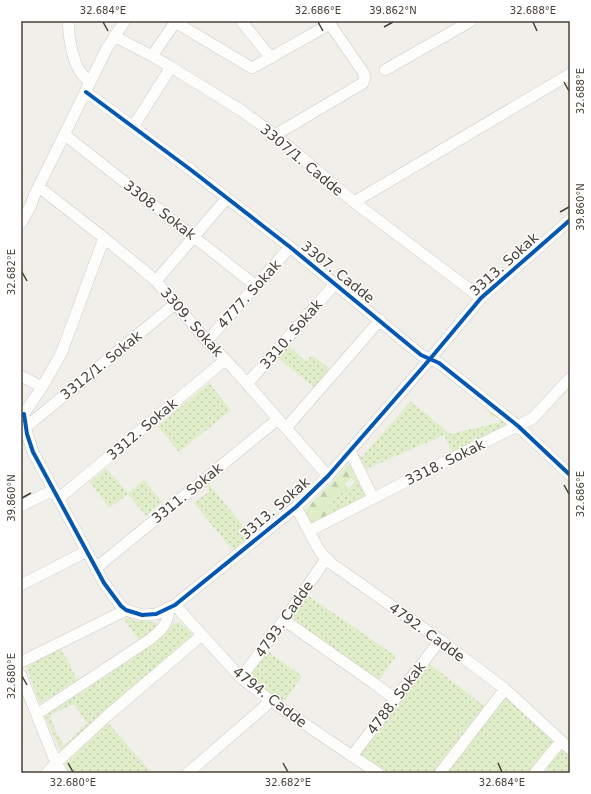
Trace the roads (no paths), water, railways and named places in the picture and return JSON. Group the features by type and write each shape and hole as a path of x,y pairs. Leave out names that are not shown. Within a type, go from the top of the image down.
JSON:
{"street":[{"name":"3307. Cadde","path":"68,21 74,59 88,88 133,128 191,170 290,247 421,355 439,363 518,426 569,473"},
{"path":"21,223 104,54 114,36 125,21"},
{"path":"241,21 271,58"},
{"path":"385,70 471,21"},
{"path":"152,56 176,22 252,68 329,22 363,72 365,80 360,86 275,135"},
{"name":"3307/1. Cadde","path":"114,36 171,67 242,111 275,135 354,202 480,298"},
{"path":"133,128 171,67"},
{"path":"354,202 570,74"},
{"name":"3308. Sokak","path":"65,135 256,286"},
{"path":"21,206 27,202 36,191"},
{"name":"3309. Sokak","path":"36,191 104,238 156,281 207,341 328,476"},
{"path":"156,281 227,198"},
{"name":"3313. Sokak","path":"126,610 142,615 156,614 172,607 296,507 328,476 430,359 480,298 570,220"},
{"path":"21,662 126,610 121,606 104,583 33,452 24,420 61,354 104,238"},
{"name":"4777. Sokak","path":"207,341 290,247"},
{"name":"3310. Sokak","path":"247,384 335,284"},
{"name":"3312/1. Sokak","path":"24,420 175,304"},
{"path":"286,428 380,320"},
{"name":"3312. Sokak","path":"21,506 56,494 225,360"},
{"path":"21,376 42,387"},
{"name":"3318. Sokak","path":"309,531 533,418 570,378"},
{"name":"3311. Sokak","path":"96,568 278,419"},
{"path":"350,451 373,498"},
{"name":"4792. Cadde","path":"296,507 319,550 337,569 440,640 505,689 570,750"},
{"path":"21,585 87,551"},
{"name":"4793. Cadde","path":"241,678 284,620 326,558"},
{"path":"37,714 149,640 165,625 172,607"},
{"name":"4794. Cadde","path":"172,607 202,635 241,678 271,701 352,756 366,770 378,773"},
{"path":"284,620 376,684 395,699"},
{"path":"47,773 59,768 107,716 202,635"},
{"name":"4788. Sokak","path":"352,756 440,640"},
{"path":"21,675 59,768"},
{"path":"440,773 505,689"},
{"path":"188,773 271,701"},
{"path":"535,773 544,768 561,741"}]}
